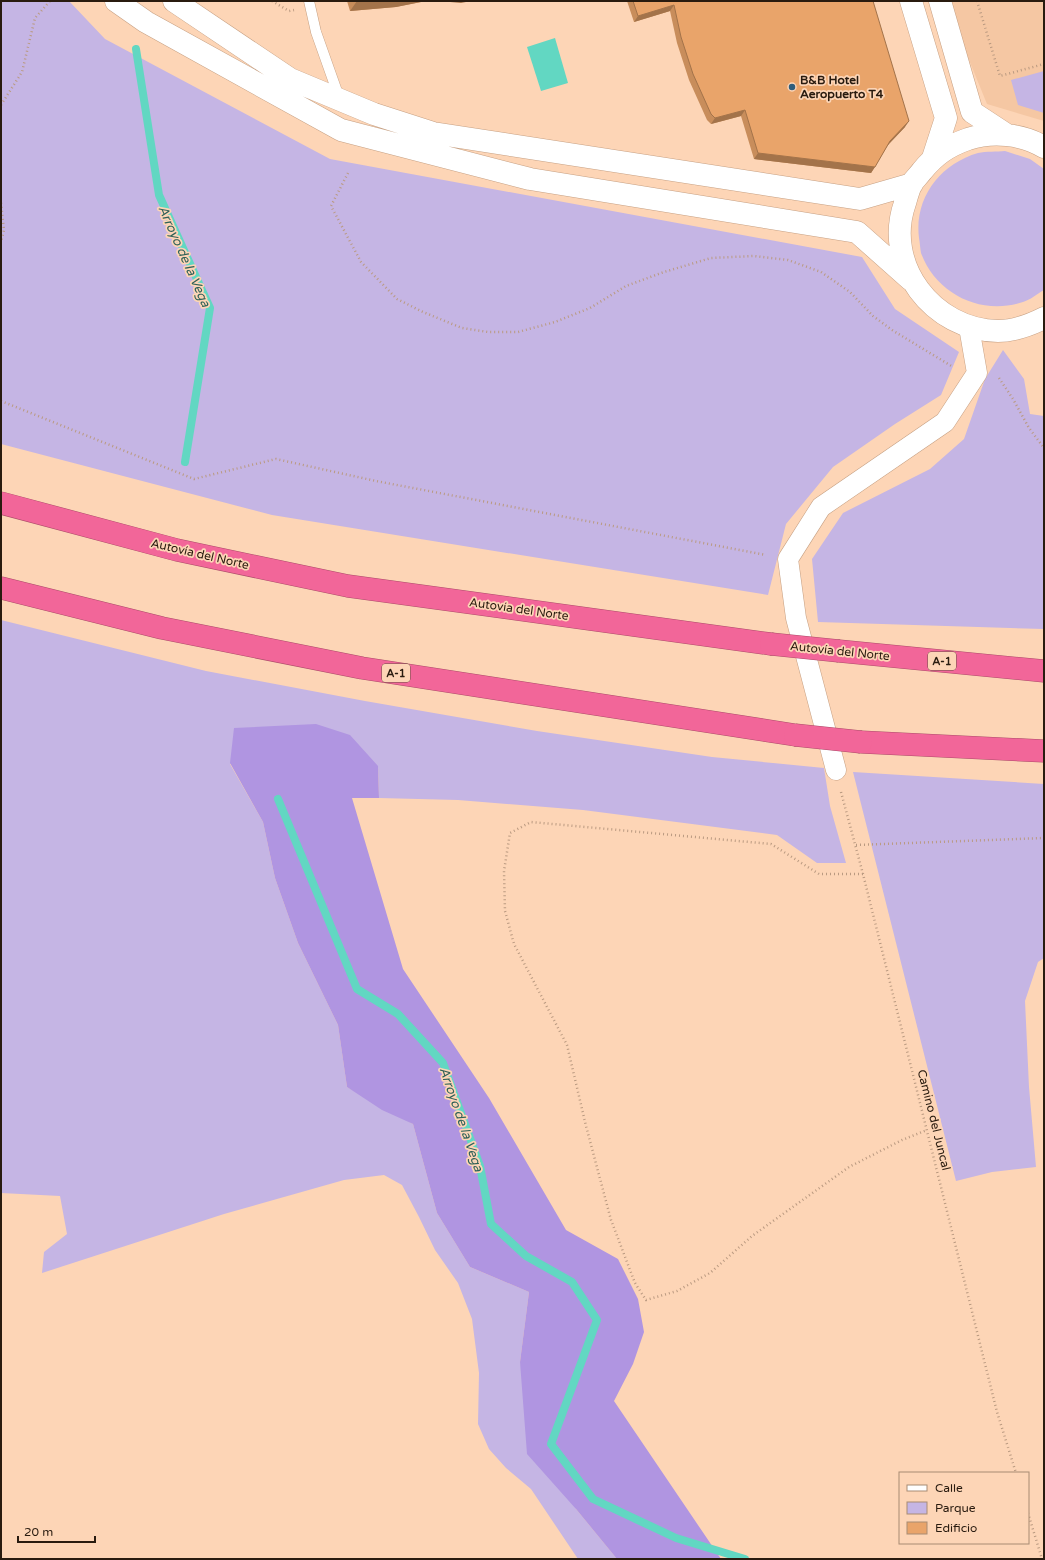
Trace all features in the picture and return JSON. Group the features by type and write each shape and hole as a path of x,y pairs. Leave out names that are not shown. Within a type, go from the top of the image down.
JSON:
{"highway":[{"name":"Autovía del Norte","path":"1,503 177,550 348,586 771,644 1044,671"},
{"name":"A-1","path":"1,588 162,628 362,668 795,735 861,742 1044,751"}],"street":[{"path":"116,1 146,22 341,130 530,179 857,232 911,280 926,300 946,316 969,327 998,331 1027,326 1044,318"},
{"path":"174,1 290,79 374,114 433,133 860,199 912,184"},
{"path":"911,1 946,118 933,158"},
{"path":"940,1 972,112 1007,134 1035,142 1044,147"},
{"path":"911,280 900,249 900,242 901,215 912,184 933,158 955,143 974,137 1007,134"},
{"path":"836,770 796,618 788,559 821,507 944,422 977,373 969,327"}],"lane":[{"path":"309,1 316,32 340,101"}],"path":[{"path":"1,106 22,72 35,18 50,1"},
{"path":"977,1 1000,76 1044,64"},
{"path":"348,173 331,206 361,262 397,299 423,312 462,328 488,332 518,332 555,322 590,308 626,286 664,272 711,258 754,256 788,260 821,272 850,292 873,316 892,330 950,367 1000,378 1029,428 1044,448"},
{"path":"1,203 4,230 1,242"},
{"path":"1,402 194,478 276,459 376,481 788,559"},
{"name":"Camino del Juncal","path":"836,770 997,1412 1016,1472"},
{"path":"863,874 819,874 771,844 531,822 510,833 504,871 505,911 514,944 567,1044 586,1126 611,1220 636,1283 646,1300 677,1291 710,1273 752,1236 849,1166 902,1140 927,1130"},
{"path":"856,845 1044,838"},
{"path":"1029,1516 1042,1559"}],"shaded area":[{"path":"945,1 1044,1 1044,121 987,104"},
{"path":"316,724 350,735 378,766 379,798 352,798 403,969 489,1098 566,1230 618,1259 638,1299 644,1332 633,1364 614,1401 721,1559 617,1559 576,1509 527,1454 520,1362 529,1292 470,1267 437,1213 413,1124 382,1110 347,1087 338,1025 298,943 275,878 263,822 230,763 234,728"}],"green space":[{"path":"1,1 69,1 105,39 330,159 862,257 895,309 959,352 941,395 895,424 833,467 786,524 768,595 272,515 1,444"},
{"path":"1044,71 1044,113 1018,105 1011,80"},
{"path":"1005,151 1030,159 1044,169 1044,290 1023,302 1007,306 991,306 962,298 937,280 921,253 919,223 925,196 941,174 964,158 978,153"},
{"path":"1003,350 1024,379 1030,414 1044,416 1044,629 818,622 812,559 843,513 930,469 964,439 985,379"},
{"path":"1,620 206,671 365,701 537,731 712,757 824,768 830,806 846,863 817,863 777,835 583,810 458,800 379,798 378,766 230,764 263,822 275,878 298,943 338,1025 347,1087 413,1124 437,1213 470,1267 529,1292 520,1362 576,1509 617,1559 578,1559 531,1489 506,1468 489,1449 478,1424 479,1373 472,1319 458,1283 435,1250 402,1185 384,1175 344,1180 224,1214 42,1273 44,1252 67,1234 60,1196 1,1193"},
{"path":"853,772 1044,784 1044,958 1038,962 1025,1001 1029,1087 1036,1167 992,1172 956,1181"}],"water":[{"path":"555,38 568,83 541,91 527,47"}],"building":[{"name":"B&B Hotel Aeropuerto T4","path":"633,1 873,1 909,121 890,141 875,167 758,153 745,110 715,118 711,114 693,74 681,37 674,5 638,16"}],"waterway":[{"name":"Arroyo de la Vega","path":"136,49 159,195 210,308 185,462"},
{"name":"Arroyo de la Vega","path":"278,799 357,989 398,1014 443,1063 480,1166 491,1224 526,1256 572,1282 597,1320 551,1444 593,1499 676,1538 745,1559"}],"place":[{"name":"B&B Hotel Aeropuerto T4","path":"792,87"}]}
